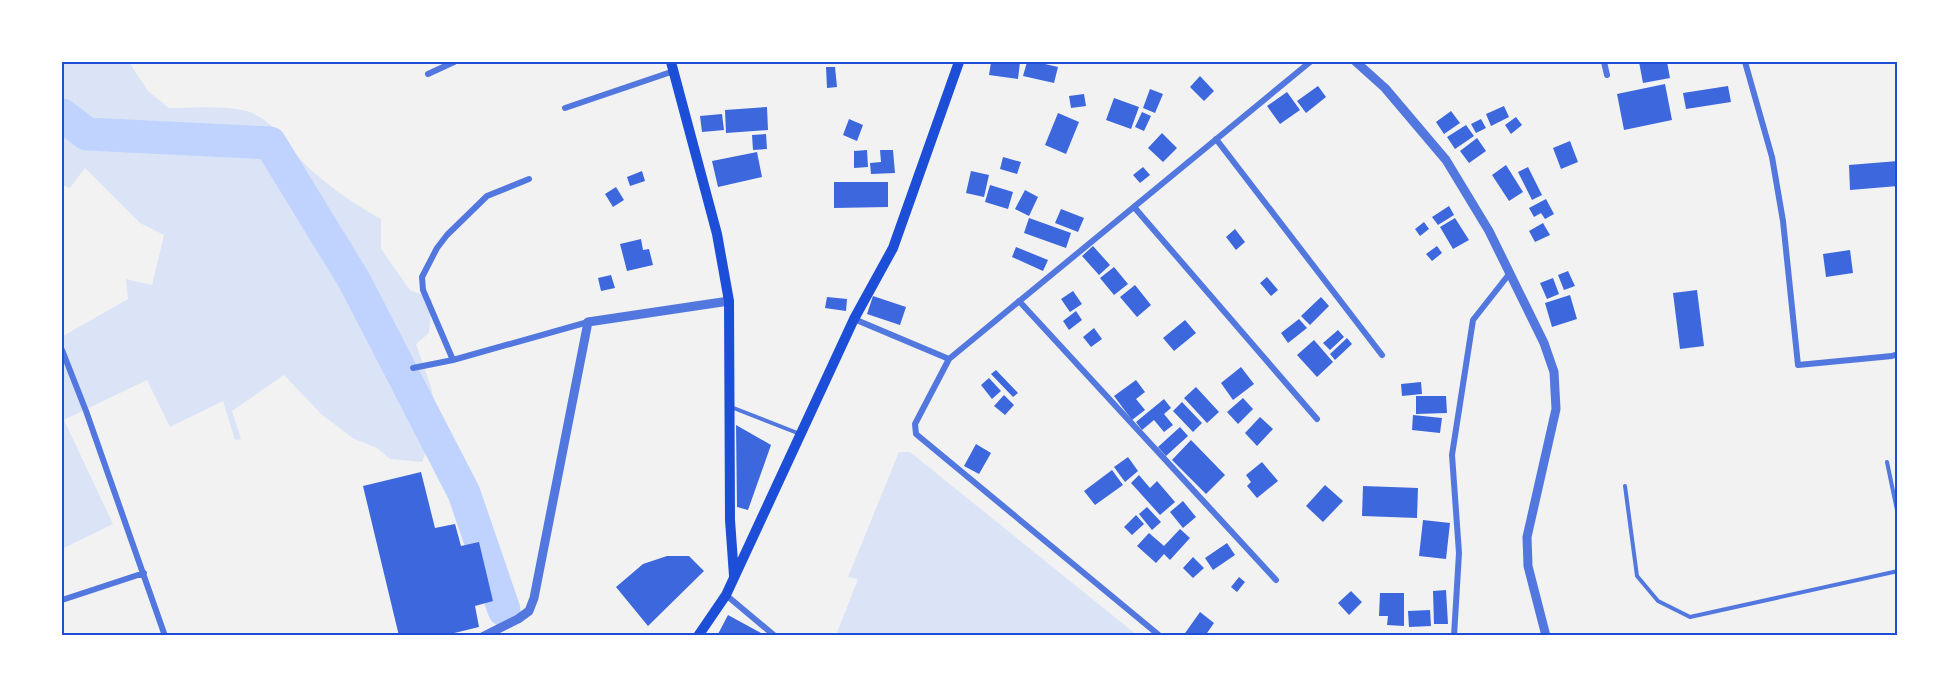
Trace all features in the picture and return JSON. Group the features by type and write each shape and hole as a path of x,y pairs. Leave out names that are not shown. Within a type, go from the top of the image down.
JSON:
{"main road":[{"path":"698,636 726,596 854,319 893,248 959,62"},
{"path":"672,66 717,234 729,301 730,520 735,578"}],"street":[{"path":"428,74 454,62"},
{"path":"1161,636 916,434 915,424 949,359 1310,62"},
{"path":"1356,62 1385,88 1446,160 1489,231 1510,272 1544,343 1554,372 1556,409 1527,537 1528,566 1546,636"},
{"path":"1605,62 1607,75"},
{"path":"1745,62 1774,167 1783,221 1798,365 1898,354"},
{"path":"565,108 672,66"},
{"path":"1216,139 1382,355"},
{"path":"453,360 423,290 422,277 437,248 447,235 487,195 529,179"},
{"path":"1134,207 1317,419"},
{"path":"1454,636 1459,553 1452,455 1473,320 1510,272"},
{"path":"413,368 453,360 588,322 729,301"},
{"path":"1019,301 1276,580"},
{"path":"854,319 949,359"},
{"path":"484,636 529,611 534,598 588,322"},
{"path":"62,350 86,411 165,636"},
{"path":"62,600 144,573"},
{"path":"726,596 775,636"}],"lane":[{"path":"729,406 801,434"},
{"path":"1887,462 1898,515"},
{"path":"1625,486 1637,576 1658,601 1690,617 1898,571"}],"shaded area":[{"path":"62,62 129,62 148,91 169,108 228,108 257,115 274,128 318,176 344,196 381,219 381,249 410,290 432,299 429,333 416,344 431,387 438,420 422,462 390,459 377,448 354,439 321,414 284,375 232,411 241,439 235,440 223,401 170,427 147,380 64,420 113,524 62,549 62,334 63,336 128,299 126,279 152,285 164,235 140,223 85,168 70,188 62,185"},
{"path":"899,452 910,452 1137,635 836,635 858,579 848,577"}],"building":[{"path":"991,62 1020,62 1018,79 989,75"},
{"path":"1027,62 1058,67 1054,83 1023,76"},
{"path":"1639,62 1667,62 1670,78 1643,83"},
{"path":"826,67 835,67 837,87 827,88"},
{"path":"1200,76 1214,91 1204,101 1190,87"},
{"path":"1665,84 1672,120 1624,130 1617,94"},
{"path":"1318,86 1326,97 1306,113 1297,101"},
{"path":"1728,86 1731,102 1686,109 1683,93"},
{"path":"1150,89 1163,94 1155,113 1143,108"},
{"path":"1287,92 1300,110 1280,124 1267,106"},
{"path":"1084,94 1086,106 1071,108 1069,96"},
{"path":"1114,98 1139,107 1131,129 1106,120"},
{"path":"1504,106 1509,117 1491,126 1486,114"},
{"path":"767,107 768,130 726,133 725,110"},
{"path":"1451,111 1460,123 1444,134 1436,122"},
{"path":"1142,112 1151,116 1144,131 1135,127"},
{"path":"1058,113 1079,122 1066,154 1045,145"},
{"path":"722,114 724,130 702,132 700,116"},
{"path":"1516,117 1522,125 1511,134 1505,125"},
{"path":"849,119 863,125 857,141 843,135"},
{"path":"1481,119 1486,128 1476,133 1471,124"},
{"path":"1466,125 1474,136 1455,149 1447,137"},
{"path":"1162,133 1177,148 1163,162 1148,148"},
{"path":"766,134 767,149 753,150 752,135"},
{"path":"1477,138 1486,151 1469,163 1460,151"},
{"path":"1570,141 1578,162 1561,169 1553,148"},
{"path":"867,150 868,167 854,168 854,151"},
{"path":"880,150 893,150 895,173 871,174 870,163 881,162"},
{"path":"757,152 762,177 718,187 712,161"},
{"path":"1003,157 1021,162 1017,174 1000,169"},
{"path":"1898,161 1898,186 1850,190 1849,165"},
{"path":"1506,165 1523,192 1509,201 1492,175"},
{"path":"1143,167 1150,175 1140,183 1133,175"},
{"path":"1528,167 1542,195 1532,200 1518,172"},
{"path":"642,171 645,181 630,186 627,177"},
{"path":"971,171 989,175 984,197 966,193"},
{"path":"834,182 888,182 888,207 834,208"},
{"path":"990,185 1013,192 1008,209 985,202"},
{"path":"616,187 624,200 613,207 605,194"},
{"path":"1025,190 1038,197 1029,216 1015,209"},
{"path":"1546,199 1554,214 1545,219 1541,213 1534,217 1529,208"},
{"path":"1449,206 1454,215 1438,225 1432,217"},
{"path":"1061,209 1084,218 1078,232 1055,223"},
{"path":"1029,218 1071,233 1066,248 1024,233"},
{"path":"1455,218 1469,240 1453,249 1440,227"},
{"path":"1424,222 1429,229 1420,236 1415,229"},
{"path":"1543,223 1550,235 1535,242 1529,231"},
{"path":"1235,229 1245,242 1236,250 1226,237"},
{"path":"641,239 643,250 649,249 653,265 627,271 620,244"},
{"path":"1093,246 1110,265 1099,275 1082,256"},
{"path":"1437,246 1442,253 1432,261 1426,254"},
{"path":"1016,247 1048,260 1043,271 1012,257"},
{"path":"1850,250 1853,273 1826,277 1823,254"},
{"path":"1114,267 1128,284 1114,295 1100,278"},
{"path":"1568,271 1575,286 1564,290 1558,275"},
{"path":"611,275 615,288 601,291 598,278"},
{"path":"1267,277 1278,290 1271,296 1260,283"},
{"path":"1553,278 1559,294 1547,299 1540,283"},
{"path":"1135,285 1151,305 1137,317 1120,297"},
{"path":"1697,290 1704,346 1680,349 1673,293"},
{"path":"1073,291 1082,304 1070,312 1061,299"},
{"path":"1570,295 1577,319 1552,327 1545,303"},
{"path":"873,296 906,307 900,325 867,314"},
{"path":"827,297 847,299 846,311 825,308"},
{"path":"1321,297 1329,306 1310,325 1301,316"},
{"path":"1076,311 1082,320 1069,330 1063,321"},
{"path":"1299,319 1307,328 1288,343 1281,333"},
{"path":"1185,320 1196,333 1174,351 1163,338"},
{"path":"1094,328 1102,339 1091,347 1083,337"},
{"path":"1338,330 1344,337 1330,350 1323,343"},
{"path":"1347,338 1352,344 1335,360 1330,354"},
{"path":"1314,340 1333,362 1317,377 1297,355"},
{"path":"1241,367 1254,384 1233,400 1221,383"},
{"path":"996,370 1018,393 1013,397 991,374"},
{"path":"989,378 1001,391 992,399 981,385"},
{"path":"1136,380 1145,392 1136,399 1145,410 1132,420 1114,396"},
{"path":"1421,382 1422,394 1402,396 1401,384"},
{"path":"1196,387 1219,412 1207,423 1184,398"},
{"path":"1004,395 1014,405 1005,415 994,406"},
{"path":"1416,396 1446,396 1447,413 1416,414"},
{"path":"1243,398 1253,409 1238,424 1227,412"},
{"path":"1164,399 1171,408 1164,414 1173,425 1164,432 1154,420 1142,430 1136,422"},
{"path":"1182,402 1202,423 1193,432 1173,411"},
{"path":"1413,415 1442,418 1440,433 1412,430"},
{"path":"1260,417 1273,429 1257,446 1245,433"},
{"path":"736,425 771,445 748,510 737,507"},
{"path":"1180,427 1188,436 1166,456 1158,447"},
{"path":"1191,440 1225,475 1206,494 1172,460"},
{"path":"976,444 991,453 979,474 964,466"},
{"path":"1128,457 1138,471 1125,482 1114,467"},
{"path":"1262,462 1278,481 1257,498 1247,486 1251,482 1246,475"},
{"path":"1112,470 1123,485 1095,505 1084,491"},
{"path":"421,472 435,528 455,524 461,546 479,542 493,601 475,606 479,627 442,636 399,636 363,486"},
{"path":"1139,475 1150,488 1157,481 1175,502 1160,515 1131,483"},
{"path":"1325,485 1343,501 1323,522 1306,506"},
{"path":"1363,486 1418,488 1417,518 1362,516"},
{"path":"1183,501 1196,517 1183,528 1170,512"},
{"path":"1147,507 1161,522 1152,530 1139,514"},
{"path":"1136,515 1144,524 1132,535 1124,527"},
{"path":"1423,520 1450,523 1446,559 1419,556"},
{"path":"1180,529 1190,538 1170,560 1164,554 1156,563 1137,546 1149,533 1164,546"},
{"path":"1227,543 1235,555 1213,570 1205,558"},
{"path":"667,556 689,556 704,571 648,626 616,587 643,564"},
{"path":"1193,557 1204,568 1193,578 1183,568"},
{"path":"1239,577 1245,582 1237,592 1231,587"},
{"path":"1446,590 1448,624 1434,624 1433,591"},
{"path":"1351,591 1362,602 1349,615 1338,603"},
{"path":"1380,593 1404,593 1404,626 1387,625 1388,616 1379,616"},
{"path":"1430,610 1431,626 1409,627 1408,611"},
{"path":"1200,612 1214,623 1205,636 1183,636"},
{"path":"728,615 761,633 760,636 717,636"}],"waterway":[{"path":"62,115 87,134 270,143 354,280 464,493 504,610"}]}
